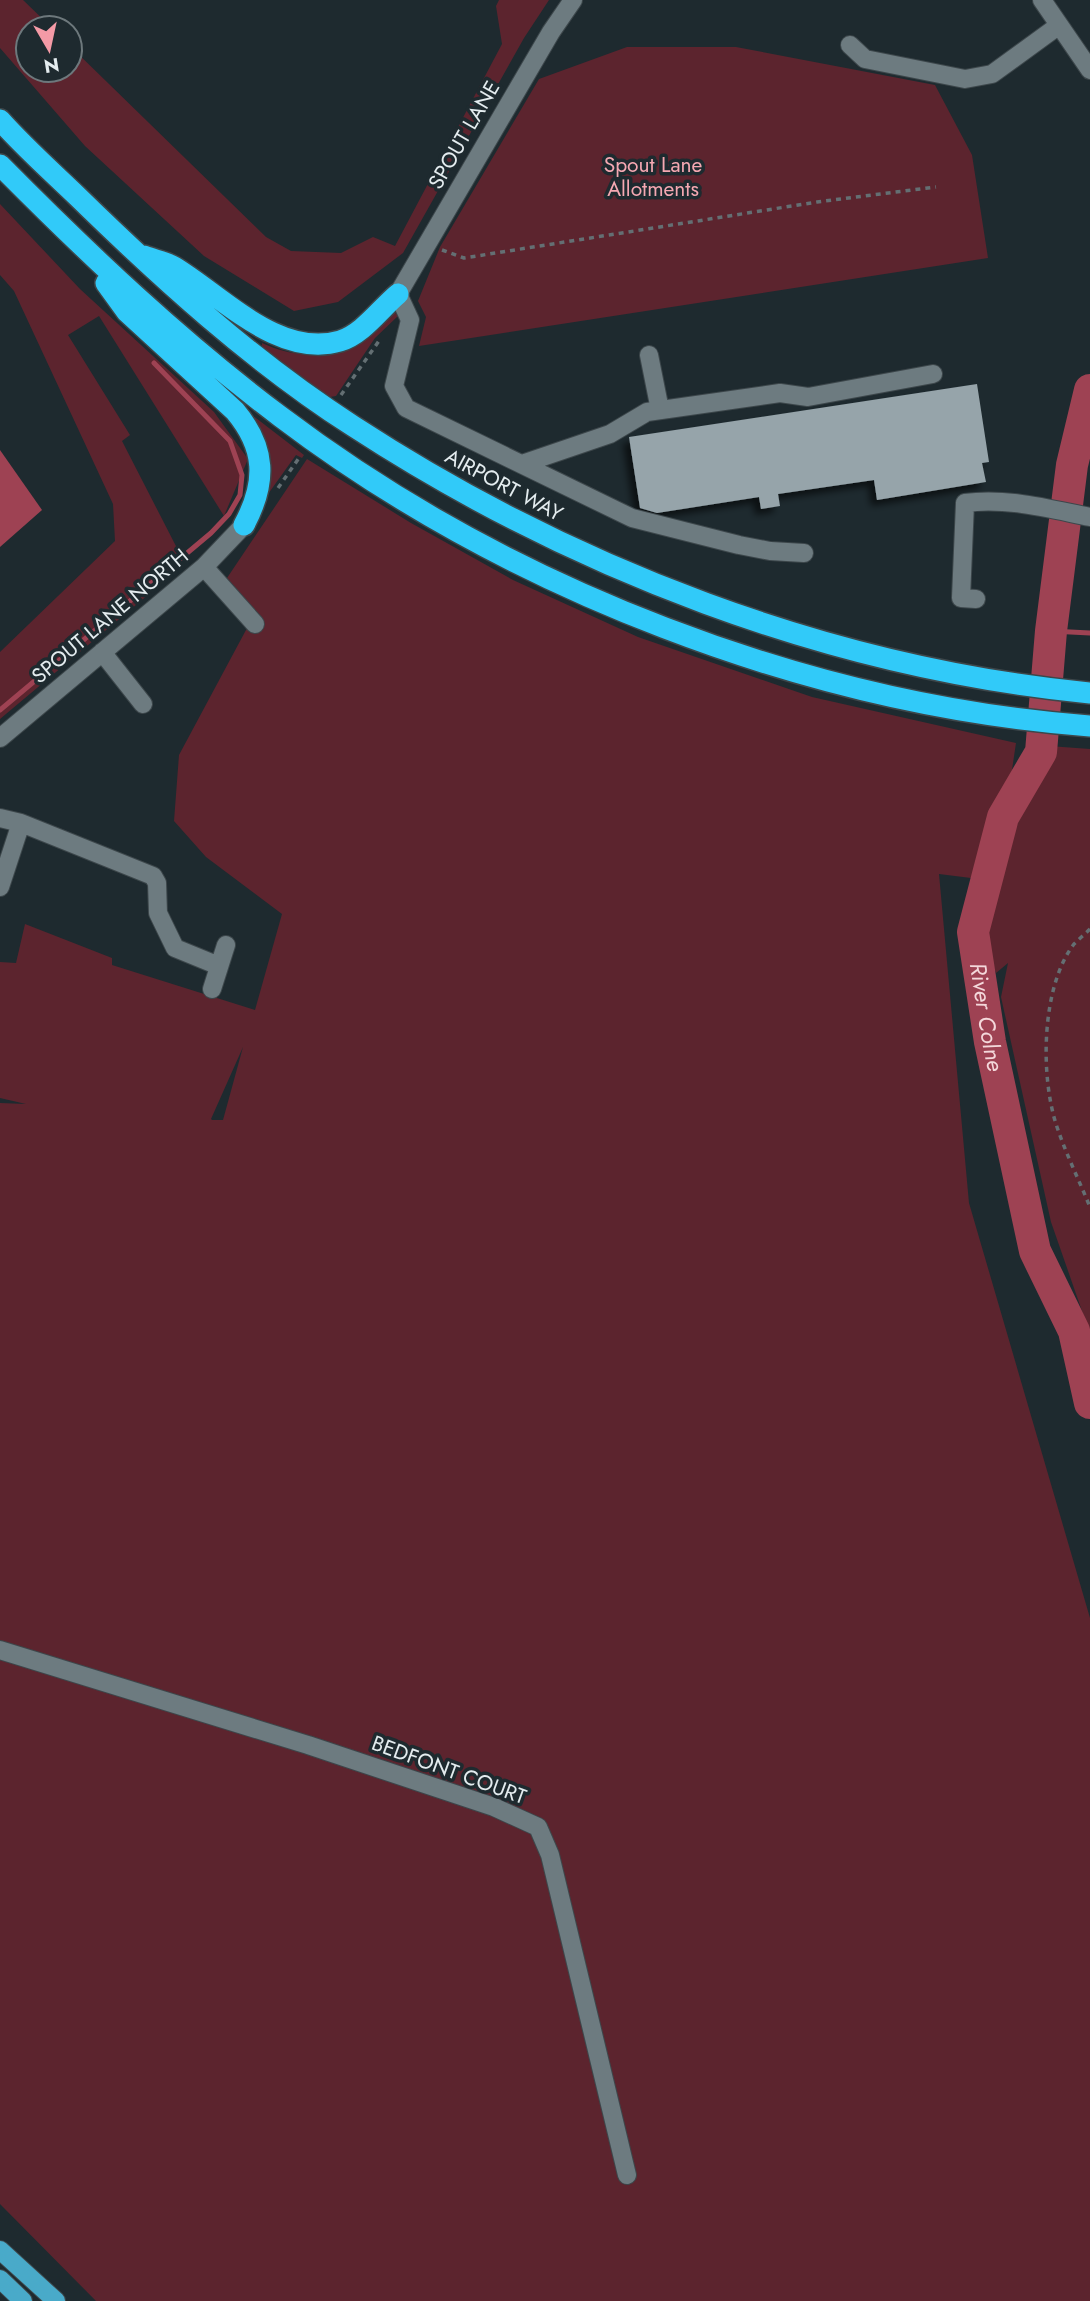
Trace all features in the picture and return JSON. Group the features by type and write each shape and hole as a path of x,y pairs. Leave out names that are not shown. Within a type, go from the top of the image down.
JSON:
{"highway":[{"name":"AIRPORT WAY","path":"0,120 135,253 238,341 351,425 422,469 564,545 690,598 908,663 1023,685 1090,693"},
{"path":"0,165 74,239 175,332 284,419 387,489 526,566 681,634 856,688 919,702 1016,718 1090,726"},
{"path":"74,239 127,312 248,426 258,453 260,480 256,500 244,524"},
{"path":"135,253 173,266 211,295 283,339 310,346 342,341 370,322 398,294"}],"main road":[{"path":"0,2250 56,2301"},
{"path":"0,2279 23,2301"}],"street":[{"name":"SPOUT LANE","path":"398,294 551,32 573,0"},
{"path":"1042,0 1090,70"},
{"path":"850,45 865,59 965,79 992,74 1058,26"},
{"path":"398,294 410,320 394,386 405,408 632,518 739,545 770,551 804,553"},
{"path":"649,355 660,410"},
{"path":"522,464 610,434 648,412 780,393 808,397 933,374"},
{"path":"976,599 961,598 965,503 984,500 1048,508 1090,517"},
{"name":"SPOUT LANE NORTH","path":"0,738 204,567 244,524"},
{"path":"204,567 255,624"},
{"path":"102,652 143,704"},
{"path":"0,818 153,876 157,883 158,913 174,948 219,966"},
{"path":"0,887 21,824"},
{"path":"212,989 226,945"},
{"name":"BEDFONT COURT","path":"0,1650 308,1745 494,1807 538,1827 553,1867 627,2175"}],"path":[{"path":"428,243 464,258 817,202 936,187"},
{"path":"340,397 384,334"},
{"path":"278,488 299,458"},
{"path":"1090,929 1074,945 1055,982 1047,1023 1046,1069 1056,1125 1090,1206"}],"green space":[{"path":"0,0 23,0 38,14 14,14 14,64 0,48"},
{"path":"499,0 549,0 524,38 403,253 338,302 294,311 204,256 85,146 31,84 84,84 84,60 266,237 291,251 341,253 373,237 395,246 502,44 496,6"},
{"name":"Spout Lane Allotments","path":"627,47 736,47 935,85 972,155 988,258 419,346 426,317 418,301 440,247 539,79"},
{"path":"0,204 80,289 214,412 248,459 224,516 99,316 68,335 130,435 122,441 179,552 180,568 0,719 0,652 115,541 113,504 14,291 0,275"},
{"path":"394,311 398,316 375,338 336,396 330,397 262,349 262,343 282,351 300,353 332,348"},
{"path":"235,402 304,455 302,458 296,455 258,508 264,483"},
{"path":"307,459 411,523 513,580 638,637 812,697 1016,743 1009,790 971,878 939,874 969,1203 1090,1618 1090,2301 96,2301 0,2204 0,1103 26,1104 0,1098 0,962 16,963 25,924 112,958 112,965 255,1010 282,914 206,857 174,821 179,755 246,630 261,618 227,578","holes":["243,1047 223,1120 211,1119"]},
{"path":"1049,746 1090,749 1090,1334 1051,1222 1001,997 1008,963 996,973 983,937 1011,839"}],"shaded area":[{"path":"0,450 42,510 0,547"}],"building":[{"path":"977,384 989,462 982,463 986,482 877,500 874,480 778,494 780,506 761,509 759,497 657,513 640,508 629,437"}],"waterway":[{"path":"0,710 211,533 229,514 240,495 242,475 230,441 154,363"},
{"name":"River Colne","path":"1090,390 1072,465 1051,631 1041,752 1003,817 973,932 990,1042 1035,1251 1074,1331 1090,1403"},
{"name":"River Colne","path":"1051,631 1090,633"}]}
